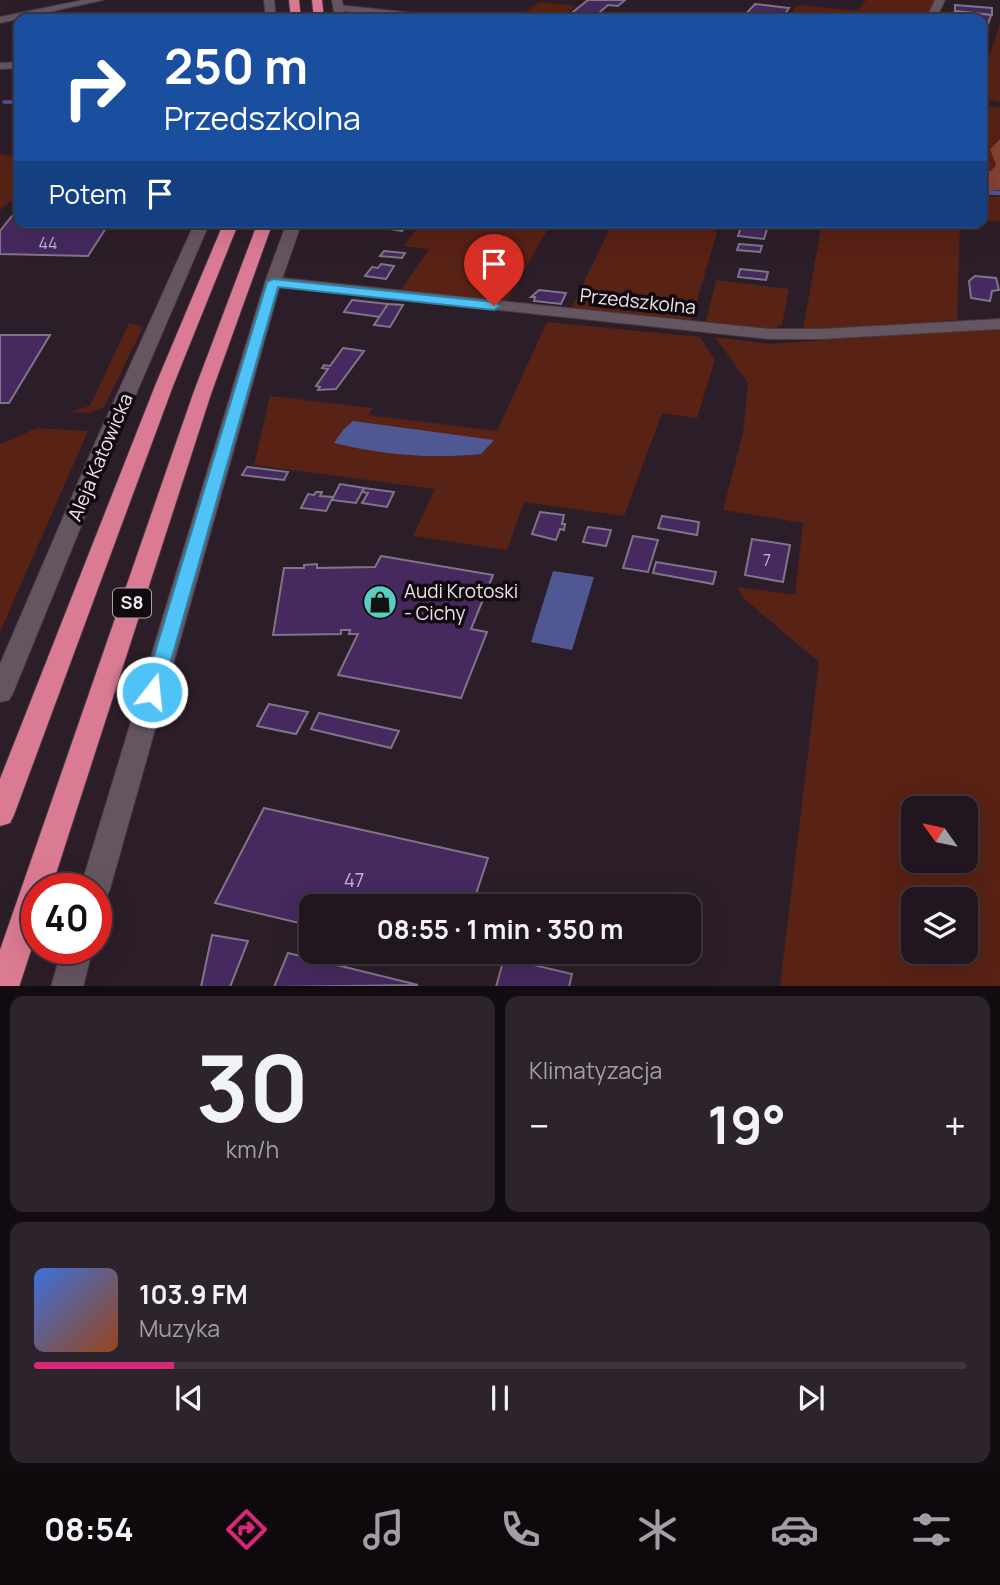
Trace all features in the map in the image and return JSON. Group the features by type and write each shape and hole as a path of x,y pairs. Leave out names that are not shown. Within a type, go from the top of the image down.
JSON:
{"highway":[{"name":"S8","path":"0,815 164,386 230,228"},
{"name":"S8","path":"3,986 210,370 264,228"}],"street":[{"path":"29,14 98,0"},
{"path":"339,9 390,14"},
{"name":"Aleja Katowicka","path":"0,693 105,443 200,228"},
{"path":"100,873 273,282 293,228"},
{"name":"Przedszkolna","path":"273,282 769,334 822,334 1000,324"},
{"path":"67,986 73,964"}],"shaded area":[{"path":"866,0 935,0 928,14 791,14 798,5 858,11"},
{"path":"539,2 576,6 566,14 524,13"},
{"path":"1000,23 1000,102 987,99 987,63"},
{"path":"987,104 1000,108 1000,139 990,149 997,165 987,171"},
{"path":"1000,139 1000,190 987,190 987,171 991,171 996,165 990,149"},
{"path":"0,154 14,155 14,199 0,210"},
{"path":"987,196 1000,197 1000,222 987,221"},
{"path":"417,228 549,228 505,303 401,290 429,249 403,246"},
{"path":"610,228 704,228 717,232 691,321 570,311"},
{"path":"821,228 960,228 957,320 803,330"},
{"path":"716,280 789,289 782,325 771,330 705,325"},
{"path":"547,322 700,337 715,360 697,418 662,413 624,516 524,502 507,550 413,536 435,489 254,465 270,396 373,408 368,415 497,431"},
{"path":"129,323 143,327 104,407 89,413 69,412 90,406"},
{"path":"1000,327 1000,986 780,986 819,662 743,598 738,587 795,595 803,523 723,510 743,433 748,383 715,337 771,344"},
{"path":"37,428 88,431 0,632 0,444"}],"water":[{"path":"353,421 494,440 481,454 444,456 389,453 334,443"},
{"path":"553,571 594,577 572,650 531,642"}],"building":[{"path":"588,0 625,0 618,6 608,5 598,14 570,14"},
{"path":"755,4 789,8 785,14 746,14"},
{"path":"955,5 992,8 992,15 987,14 955,11"},
{"path":"955,11 982,14 953,14"},
{"path":"12,216 14,228 106,228 88,256 0,254 0,231"},
{"path":"741,228 767,229 764,239 738,236"},
{"path":"739,244 762,246 760,252 737,250"},
{"path":"384,251 405,253 402,258 380,256"},
{"path":"381,264 394,266 386,279 365,276 372,267 378,268"},
{"path":"740,269 768,272 766,280 738,277"},
{"path":"975,276 996,278 999,290 992,291 990,301 971,298 969,281"},
{"path":"539,290 566,293 561,304 534,301 535,297 531,297"},
{"path":"352,300 388,304 380,317 344,312"},
{"path":"388,304 403,305 390,327 374,325"},
{"path":"0,335 50,335 9,403 0,403"},
{"path":"343,348 364,351 336,389 318,390 320,387 316,386 328,369 322,368 324,365 330,366"},
{"path":"247,467 288,472 284,480 242,475"},
{"path":"340,484 364,488 356,503 332,500"},
{"path":"364,488 394,492 387,507 362,503 368,493 362,492"},
{"path":"316,492 322,492 320,496 333,497 326,511 301,508 308,494 314,495"},
{"path":"540,512 564,515 564,530 560,529 556,540 532,534"},
{"path":"662,516 699,522 697,535 658,528"},
{"path":"588,527 611,530 606,546 583,542"},
{"path":"633,536 658,540 648,572 623,568"},
{"path":"752,539 790,545 783,582 745,575"},
{"name":"Audi Krotoski - Cichy","path":"381,556 493,575 471,629 487,632 461,698 338,675 358,634 349,634 350,630 341,630 341,634 273,635 284,568 304,568 304,565 317,564 317,568 375,567"},
{"path":"656,562 716,572 713,584 653,573"},
{"path":"269,704 308,712 296,734 257,726"},
{"path":"319,713 399,731 391,748 311,729"},
{"path":"264,808 488,858 476,894 299,894 299,923 215,903"},
{"path":"212,935 248,941 230,986 201,986"},
{"path":"288,953 299,956 299,964 333,964 418,985 274,986"},
{"path":"502,964 530,964 572,974 569,986 496,986"}],"waterway":[{"path":"4,102 14,102"},
{"path":"987,192 1000,193"}],"place":[{"name":"Audi Krotoski - Cichy","path":"380,602"}],"route":[{"path":"152,692 273,282 494,306"}]}
